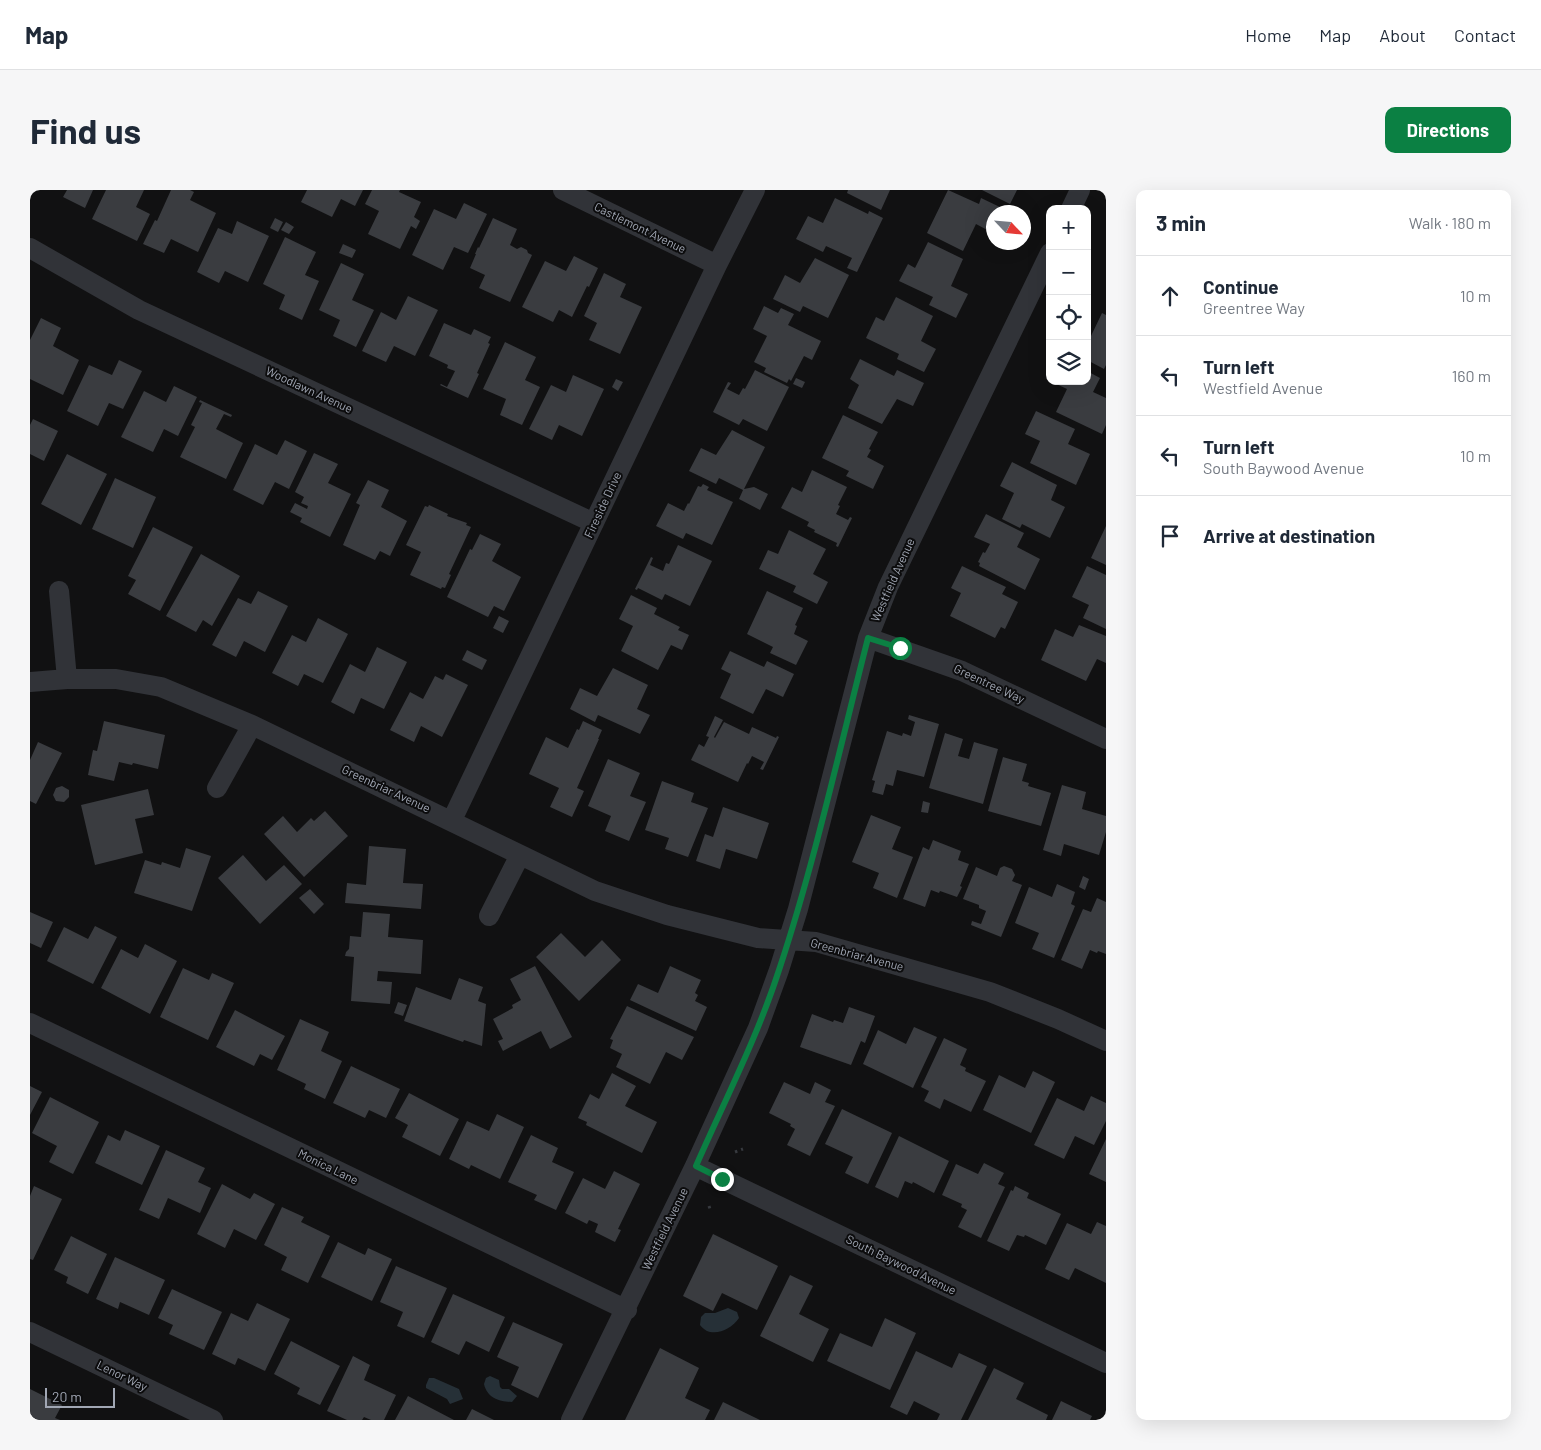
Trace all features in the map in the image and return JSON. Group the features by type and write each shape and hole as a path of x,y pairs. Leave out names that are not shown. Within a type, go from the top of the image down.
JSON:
{"street":[{"name":"Castlemont Avenue","path":"563,190 717,265"},
{"name":"Fireside Drive","path":"452,820 717,265 755,190"},
{"path":"1073,205 1080,190"},
{"name":"Woodlawn Avenue","path":"30,248 139,310 594,523"},
{"name":"Westfield Avenue","path":"572,1420 696,1166 758,1028 800,903 868,638 888,587 1046,261"},
{"path":"59,591 67,679"},
{"name":"Greentree Way","path":"868,638 962,671 1106,740"},
{"name":"Greenbriar Avenue","path":"30,682 67,679 116,679 161,687 252,725 452,820 595,891 667,915 758,938 816,942 990,992 1058,1019 1106,1041"},
{"path":"217,788 252,725"},
{"path":"489,916 520,855"},
{"name":"Monica Lane","path":"30,1023 626,1310"},
{"name":"South Baywood Avenue","path":"696,1166 1106,1363"},
{"name":"Lenor Way","path":"30,1332 213,1420"}],"path":[{"path":"735,1152 743,1149"},
{"path":"709,1206 711,1212"}],"shaded area":[{"path":"728,1308 737,1312 739,1318 731,1327 720,1332 709,1332 700,1325 701,1317 705,1313 715,1313"},
{"path":"490,1376 499,1380 502,1389 509,1389 517,1396 512,1402 499,1400 488,1393 484,1384 486,1378"},
{"path":"429,1378 434,1378 459,1389 463,1399 450,1404 447,1399 426,1388"}],"building":[{"path":"67,190 93,190 85,208 63,197"},
{"path":"106,190 144,190 136,207 150,214 137,241 92,219"},
{"path":"171,190 190,190 194,192 190,200 216,213 198,252 171,239 164,253 143,244 155,220 157,221"},
{"path":"307,190 363,190 355,206 341,199 332,217 301,202"},
{"path":"372,190 400,190 399,192 421,202 414,217 420,221 416,229 411,226 400,249 368,234 379,211 365,204"},
{"path":"848,190 890,190 881,210 847,193"},
{"path":"948,190 979,204 981,198 996,205 986,205 986,229 976,224 963,251 927,233"},
{"path":"982,190 1017,190 1010,204"},
{"path":"835,198 868,214 869,211 883,218 857,272 847,268 852,258 826,246 823,252 796,239 808,216 823,223"},
{"path":"464,203 487,214 468,253 454,247 443,270 412,255 434,209 456,219"},
{"path":"275,218 283,222 278,232 270,228"},
{"path":"493,218 517,229 510,245 517,249 521,247 532,255 510,302 479,288 485,275 470,268 478,247"},
{"path":"237,221 269,236 248,282 225,271 219,283 197,272 218,228 232,234"},
{"path":"286,222 294,227 289,234 281,230"},
{"path":"285,237 316,252 305,275 319,281 302,320 279,309 285,295 263,284"},
{"path":"928,242 963,259 951,286 968,294 956,318 929,305 933,297 899,281 908,264 915,268"},
{"path":"343,244 356,250 352,258 339,253"},
{"path":"574,256 598,268 572,317 559,310 553,322 522,307 545,261 566,271"},
{"path":"815,258 849,275 828,318 803,306 800,312 773,299 785,275 800,283"},
{"path":"341,263 364,274 352,300 374,310 356,347 333,336 340,320 319,310"},
{"path":"604,273 626,284 620,297 642,307 620,354 589,340 597,323 584,316"},
{"path":"408,296 438,310 415,356 394,346 386,362 362,351 381,312 396,320"},
{"path":"896,297 933,316 921,341 936,349 924,372 897,359 899,354 866,338 876,317 884,321"},
{"path":"764,306 778,313 781,308 794,314 788,325 821,341 812,360 804,356 791,381 789,379 787,383 764,372 766,368 754,362 767,336 753,329"},
{"path":"1102,313 1106,315 1106,365 1104,369 1091,362 1091,336"},
{"path":"41,318 61,328 53,346 79,360 63,395 30,379 30,340"},
{"path":"444,323 471,335 474,329 491,337 488,343 490,344 477,373 479,374 468,398 440,385 447,387 455,371 447,368 448,365 429,356"},
{"path":"505,342 536,357 525,380 540,387 522,425 500,415 506,399 483,389"},
{"path":"860,359 894,376 897,370 924,383 913,406 897,399 882,424 848,408 859,385 850,379"},
{"path":"119,360 142,371 123,409 109,403 98,426 67,411 89,365 112,375"},
{"path":"755,370 789,387 767,431 743,419 739,425 713,412 728,382 731,383 727,389 739,395 743,388 745,389"},
{"path":"1091,373 1100,378 1093,392 1106,398 1106,425 1102,434 1056,412 1067,389 1058,385 1091,385"},
{"path":"573,375 604,389 582,436 559,425 552,440 529,429 551,385 566,392"},
{"path":"796,378 805,382 802,388 793,384"},
{"path":"616,379 623,382 618,391 612,387"},
{"path":"174,386 197,397 178,436 164,429 153,452 121,437 144,391 166,402"},
{"path":"200,400 232,415 231,417 224,414 216,429 243,443 226,479 180,457 195,427 191,425 202,403 199,402"},
{"path":"1036,411 1075,429 1068,444 1090,454 1076,485 1030,463 1040,441 1025,434"},
{"path":"843,415 878,432 867,457 884,466 873,489 846,476 849,471 822,458"},
{"path":"33,419 58,431 44,461 30,454 30,425"},
{"path":"732,430 765,447 744,489 754,487 768,494 760,510 739,499 743,490 719,478 716,484 689,471 701,448 716,455"},
{"path":"285,440 307,451 289,489 275,482 263,505 233,490 255,444 277,455"},
{"path":"314,453 338,464 328,483 351,494 330,537 300,522 302,518 290,512 295,503 307,509 308,506 301,503 304,497 295,492"},
{"path":"67,454 107,474 81,525 41,504"},
{"path":"1012,462 1057,485 1051,500 1065,507 1050,538 1022,524 1020,528 1002,519 1014,493 1000,486"},
{"path":"812,470 847,487 838,505 840,506 836,514 848,520 850,517 852,518 838,547 836,546 837,543 814,532 815,530 807,526 809,522 781,508 792,487 802,492"},
{"path":"115,478 156,497 133,548 92,529"},
{"path":"368,480 389,490 381,507 407,521 390,556 380,551 375,560 343,545 360,505 356,503"},
{"path":"703,484 709,487 707,490 733,502 712,545 686,533 683,539 656,526 668,503 684,511 698,486 701,487"},
{"path":"429,505 448,514 447,516 467,523 466,525 471,527 449,574 451,575 445,588 442,587 441,589 410,575 421,552 406,545 425,506 428,507"},
{"path":"986,514 1024,533 1017,547 1040,559 1025,590 979,566 980,563 978,562 983,552 985,553 990,544 974,537"},
{"path":"1106,526 1106,565 1091,558"},
{"path":"153,527 193,547 160,611 128,594 136,580 128,576"},
{"path":"789,530 826,549 813,574 828,582 817,604 793,592 796,586 759,569 768,550 778,554"},
{"path":"480,534 501,544 492,561 521,577 504,611 494,606 488,617 447,597 470,549 472,550"},
{"path":"678,545 712,561 690,606 665,594 662,600 638,588 637,590 635,589 651,557 653,558 650,565 663,571 666,563 669,564"},
{"path":"201,554 240,576 212,626 203,620 196,632 166,616"},
{"path":"962,566 1006,587 1002,594 1018,602 1005,629 1001,627 995,638 950,616 961,593 951,588"},
{"path":"1087,566 1106,575 1106,629 1083,618 1089,605 1072,597"},
{"path":"258,591 288,606 265,652 244,641 236,657 212,645 238,598 251,604"},
{"path":"767,591 803,608 795,625 797,626 794,634 808,641 796,665 770,653 773,647 747,634"},
{"path":"631,595 657,608 654,614 680,627 678,630 689,635 682,650 671,645 658,670 621,651 633,626 619,619"},
{"path":"499,616 509,621 503,633 493,628"},
{"path":"318,618 348,634 323,683 304,674 298,686 272,673 292,635 306,642"},
{"path":"1079,625 1106,636 1106,663 1097,659 1086,681 1041,660 1055,629 1073,637"},
{"path":"377,647 407,662 384,709 361,698 354,714 331,702 350,664 365,672"},
{"path":"467,650 487,660 482,670 462,660"},
{"path":"730,651 764,667 767,661 794,674 783,697 766,689 753,714 720,698 731,674 721,669"},
{"path":"613,668 648,685 637,709 650,715 640,734 598,715 595,722 570,709 580,688 597,696"},
{"path":"446,674 468,685 442,737 421,726 414,742 390,730 410,692 423,699 435,676 443,680"},
{"path":"909,715 939,724 924,777 897,770 893,786 886,784 883,795 872,792 875,781 872,780 887,731 902,736 903,733 911,736 915,722 908,719"},
{"path":"715,716 723,720 715,738 724,722 749,734 752,727 776,738 777,736 779,737 763,770 760,769 764,762 752,756 738,782 691,760 699,744 704,747 709,737 706,736"},
{"path":"104,721 165,735 158,769 119,762 114,781 88,775 93,750 97,751"},
{"path":"583,721 602,730 577,788 584,791 572,817 550,807 559,788 529,774 546,737 568,748"},
{"path":"945,733 963,739 958,756 969,759 974,742 998,749 983,804 929,788"},
{"path":"38,742 62,753 36,804 30,801 30,760"},
{"path":"1003,757 1027,764 1022,781 1029,783 1028,786 1051,793 1041,826 988,811"},
{"path":"608,759 640,773 630,796 646,802 629,841 605,831 611,816 588,806"},
{"path":"662,781 694,793 691,802 708,808 688,857 665,849 669,838 645,830"},
{"path":"1062,785 1086,792 1082,809 1106,816 1106,832 1099,855 1064,844 1061,856 1043,850"},
{"path":"62,786 69,790 69,797 64,802 56,801 53,795 56,788"},
{"path":"148,789 154,815 135,819 143,853 95,865 81,805"},
{"path":"923,801 930,803 928,813 921,812"},
{"path":"723,807 769,823 757,859 726,849 720,869 696,861 705,834 713,837"},
{"path":"325,811 348,836 304,877 264,834 283,816 297,832 311,818 314,821"},
{"path":"871,815 901,827 892,849 913,857 897,898 873,888 879,873 852,862"},
{"path":"933,840 961,851 958,860 969,864 957,897 931,890 925,907 903,899 923,847 929,850"},
{"path":"369,846 406,849 403,883 423,884 421,909 345,903 347,883 366,885"},
{"path":"186,848 211,856 192,911 134,893 145,860 161,865 162,862 180,868"},
{"path":"243,855 266,881 284,865 302,884 260,924 218,878"},
{"path":"1004,866 1012,869 1015,875 1012,881 1022,885 1001,937 971,925 972,921 981,924 986,911 979,908 979,905 963,899 976,867 997,876 1000,868"},
{"path":"1083,876 1089,879 1085,890 1079,887"},
{"path":"1057,884 1075,892 1071,904 1075,906 1054,958 1032,949 1039,933 1015,923 1029,887 1052,897"},
{"path":"310,889 324,904 314,914 299,898"},
{"path":"1097,898 1106,902 1106,954 1090,950 1082,969 1061,960 1083,909 1091,912"},
{"path":"30,912 53,922 41,948 30,943"},
{"path":"363,912 390,914 388,937 423,940 421,974 378,971 377,981 392,982 390,1004 351,1001 354,957 345,956 349,949 350,936 361,937"},
{"path":"95,926 117,937 93,984 47,961 64,927 88,939"},
{"path":"561,933 585,957 602,940 621,960 579,1001 536,957"},
{"path":"145,944 177,961 150,1014 101,988 121,949 138,958"},
{"path":"535,966 572,1037 550,1049 541,1031 503,1051 498,1041 503,1039 493,1019 513,1008 512,1005 521,1000 510,979"},
{"path":"670,966 701,980 695,993 698,995 695,1001 707,1007 696,1031 630,1000 638,984 658,993"},
{"path":"183,968 209,980 212,973 234,983 208,1040 160,1017"},
{"path":"459,978 483,987 478,1001 486,1004 482,1046 464,1040 463,1042 404,1021 416,987 451,1000"},
{"path":"398,1002 407,1005 403,1016 394,1013"},
{"path":"627,1006 694,1037 682,1060 666,1052 650,1084 616,1067 622,1054 610,1048 613,1040 610,1039"},
{"path":"849,1007 875,1016 865,1043 861,1041 851,1065 800,1047 812,1014 833,1022 834,1020 843,1023"},
{"path":"235,1010 285,1036 272,1060 260,1054 254,1066 216,1047"},
{"path":"300,1019 329,1032 321,1051 342,1061 325,1099 304,1089 306,1084 277,1070"},
{"path":"914,1027 937,1037 913,1088 863,1064 878,1030 906,1044"},
{"path":"944,1038 967,1049 960,1065 966,1068 965,1071 986,1081 971,1112 944,1099 940,1109 924,1101 929,1091 921,1087"},
{"path":"351,1066 400,1089 386,1118 369,1110 365,1118 333,1103"},
{"path":"1033,1071 1055,1082 1031,1133 983,1110 999,1075 1025,1088"},
{"path":"612,1073 636,1086 625,1106 657,1122 642,1153 586,1125 587,1122 578,1118 590,1094 599,1099"},
{"path":"784,1082 810,1094 815,1082 831,1090 825,1102 835,1106 810,1156 787,1145 795,1129 790,1126 791,1124 769,1113"},
{"path":"30,1086 42,1092 30,1115"},
{"path":"409,1093 459,1119 440,1156 402,1137 408,1125 395,1118"},
{"path":"1091,1096 1106,1103 1106,1121 1094,1145 1075,1136 1064,1159 1034,1145 1057,1098 1084,1111"},
{"path":"50,1097 99,1122 73,1174 49,1162 57,1146 32,1133"},
{"path":"842,1109 892,1133 868,1184 845,1173 853,1157 825,1144"},
{"path":"497,1114 524,1127 500,1179 471,1165 469,1169 449,1159 467,1121 489,1131"},
{"path":"125,1130 160,1146 142,1185 95,1163 108,1135 120,1141"},
{"path":"531,1135 558,1148 552,1162 574,1172 556,1210 534,1200 537,1195 508,1182"},
{"path":"899,1136 949,1161 934,1193 913,1182 912,1184 905,1181 898,1198 875,1187"},
{"path":"1106,1139 1106,1182 1089,1174"},
{"path":"166,1150 205,1168 198,1182 211,1188 200,1213 168,1198 159,1219 139,1210"},
{"path":"984,1163 1004,1173 998,1184 1005,1187 981,1238 958,1227 967,1210 961,1207 962,1204 942,1195 956,1164 978,1174"},
{"path":"614,1171 640,1184 618,1229 621,1230 615,1242 595,1232 598,1224 589,1220 587,1224 565,1213 583,1178 605,1189"},
{"path":"222,1184 250,1199 254,1193 275,1204 256,1240 234,1229 225,1248 197,1234"},
{"path":"34,1186 62,1199 33,1260 30,1259 30,1196"},
{"path":"1015,1186 1029,1193 1027,1198 1061,1214 1046,1245 1025,1235 1024,1237 1017,1235 1009,1251 987,1241 1011,1190 1013,1191"},
{"path":"282,1207 304,1217 301,1222 330,1236 308,1283 281,1270 287,1257 264,1245"},
{"path":"1097,1222 1106,1226 1106,1283 1075,1268 1069,1280 1045,1269 1067,1223 1091,1234"},
{"path":"713,1234 778,1266 757,1310 722,1293 713,1311 683,1296"},
{"path":"71,1236 107,1254 88,1294 66,1283 68,1277 54,1270"},
{"path":"338,1242 365,1255 368,1248 392,1259 372,1301 321,1277"},
{"path":"115,1257 165,1280 149,1315 120,1302 118,1309 96,1299"},
{"path":"396,1266 447,1288 424,1338 397,1326 403,1312 380,1302"},
{"path":"790,1275 813,1286 799,1314 829,1329 813,1362 760,1336"},
{"path":"172,1289 222,1312 204,1350 169,1334 173,1325 158,1318"},
{"path":"453,1294 505,1317 489,1352 466,1341 459,1355 431,1342"},
{"path":"257,1303 290,1319 265,1371 238,1358 235,1365 212,1354 231,1313 248,1321"},
{"path":"885,1318 916,1333 890,1390 827,1361 840,1333 872,1347"},
{"path":"513,1322 563,1344 538,1398 511,1385 519,1367 497,1357"},
{"path":"291,1341 340,1366 320,1405 297,1394 300,1388 274,1374"},
{"path":"660,1348 699,1368 685,1398 710,1410 705,1420 625,1420"},
{"path":"916,1351 952,1368 959,1353 987,1366 961,1420 937,1420 940,1414 914,1401 907,1415 890,1407"},
{"path":"353,1356 370,1365 364,1380 396,1395 384,1420 371,1420 364,1417 362,1420 347,1420 327,1411"},
{"path":"994,1368 1024,1383 1016,1399 1048,1415 1046,1420 968,1420"},
{"path":"30,1389 62,1405 55,1418 60,1420 30,1420"},
{"path":"408,1396 454,1420 395,1420"},
{"path":"1061,1401 1092,1416 1090,1420 1052,1420"},
{"path":"723,1402 760,1420 714,1420"},
{"path":"472,1409 494,1420 466,1420"}],"route":[{"path":"722,1179 696,1166 758,1028 779,970 800,903 868,638 900,648"}]}
